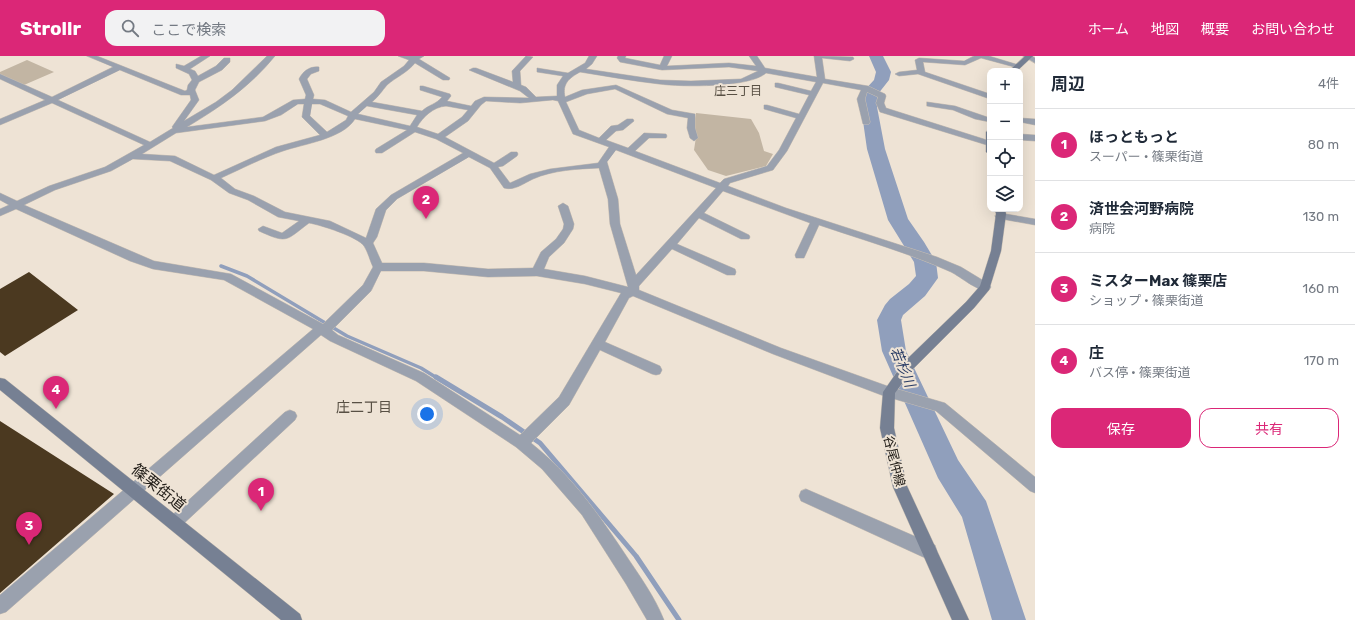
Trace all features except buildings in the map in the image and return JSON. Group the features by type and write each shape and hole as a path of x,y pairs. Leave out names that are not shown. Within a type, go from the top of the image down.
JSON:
{"main road":[{"path":"1015,68 1028,56"},
{"path":"893,386 908,366 970,305 984,287 996,251 1000,212"},
{"name":"篠栗街道","path":"0,383 135,490 294,620"},
{"name":"谷尾仲線","path":"893,386 888,428 890,446 900,487 961,620"}],"street":[{"path":"91,56 184,93 193,92"},
{"path":"196,80 192,73 181,67 206,56"},
{"path":"0,213 52,188 108,169 132,156 219,104 235,92 271,56"},
{"path":"402,56 417,58 428,69 446,78"},
{"path":"593,56 590,63 569,75 562,83 559,90 560,99 576,132 783,210 933,260 957,270 984,287"},
{"path":"622,56 621,58 623,60 662,68 729,65 865,88 882,96 880,103 883,110 987,147"},
{"path":"662,68 668,56"},
{"path":"753,56 763,70"},
{"path":"810,56 850,59"},
{"path":"521,443 564,400 598,344 624,295 634,289 722,186 728,181 770,168 782,151 821,80 819,56"},
{"path":"921,72 919,60 965,63 980,56 1015,68"},
{"path":"1028,56 1035,60"},
{"path":"517,87 516,71 529,57"},
{"path":"214,178 279,149 326,136 350,122 356,110 377,94 384,84 407,68 417,58"},
{"path":"173,131 195,100 191,90 192,85 196,80 219,68 227,60"},
{"path":"0,122 52,100 120,67"},
{"path":"316,69 311,70 304,75 303,79 310,95 306,118 326,136"},
{"path":"473,70 517,87 529,93 533,99"},
{"path":"540,70 569,75"},
{"path":"580,70 660,82 684,83 742,81 760,74 763,70"},
{"path":"899,74 921,72 987,96"},
{"path":"0,76 150,145"},
{"path":"778,84 814,94"},
{"path":"439,137 465,119 484,99 520,101 533,99 566,100 585,92 616,86 670,112 692,116 691,128 694,138"},
{"path":"380,151 410,132 412,126 424,114 441,104 448,96 423,88"},
{"path":"865,88 862,99 866,122"},
{"path":"173,131 265,119 296,102 310,100 337,107 353,116 412,128 439,137 468,154 493,166 507,186 512,186 531,177 561,169 603,165"},
{"path":"366,103 424,114"},
{"path":"441,104 459,105 473,109"},
{"path":"930,104 955,108 987,119"},
{"path":"767,107 801,117"},
{"path":"1023,120 1035,122"},
{"path":"601,141 614,128 620,128 630,121"},
{"path":"629,152 647,135 663,136"},
{"path":"1023,137 1035,138"},
{"path":"614,146 602,162 613,199 615,224 634,289"},
{"path":"368,243 372,237 381,209 394,198 468,154"},
{"path":"493,166 500,164 514,154"},
{"path":"132,156 172,158 214,178 232,192 251,198 282,215 326,223 345,231 368,243 378,268"},
{"path":"0,196 16,205 140,261 153,265 227,277 322,329 334,338 420,377 521,443 547,464 587,510 632,578 656,620"},
{"path":"537,272 545,255 560,241 568,229 569,224 563,206"},
{"path":"1000,212 1035,222"},
{"path":"698,214 745,237"},
{"path":"263,229 281,237 287,235 307,220"},
{"path":"800,255 816,221"},
{"path":"672,245 730,272"},
{"path":"378,268 424,267 488,273 537,272 634,289 777,351 893,386 905,396 940,407 1035,486"},
{"path":"0,606 315,333 330,326 367,288 378,268"},
{"path":"598,344 656,370"},
{"path":"174,523 290,416"},
{"path":"806,496 929,550"}],"shaded area":[{"path":"27,60 54,72 24,85 0,74 0,72"},
{"path":"696,113 751,119 759,133 764,151 773,154 766,166 726,176 708,170 694,150 696,137 693,128"}],"waterway":[{"name":"若杉川","path":"876,56 880,62 883,72 882,80 870,93 869,107 876,149 898,220 917,247 925,262 927,278 917,290 898,305 893,311 889,320 894,351 948,469 975,511 1009,620"},
{"path":"221,266 247,276 347,336 421,368 437,378"},
{"path":"436,377 502,417 540,443 636,556 679,620"}],"place":[{"name":"済世会河野病院","path":"426,219"},
{"name":"庄","path":"56,409"},
{"name":"ほっともっと","path":"261,511"},
{"name":"ミスターMax 篠栗店","path":"29,545"}],"district":[{"name":"庄三丁目","path":"738,91"},
{"name":"庄二丁目","path":"364,407"}]}
